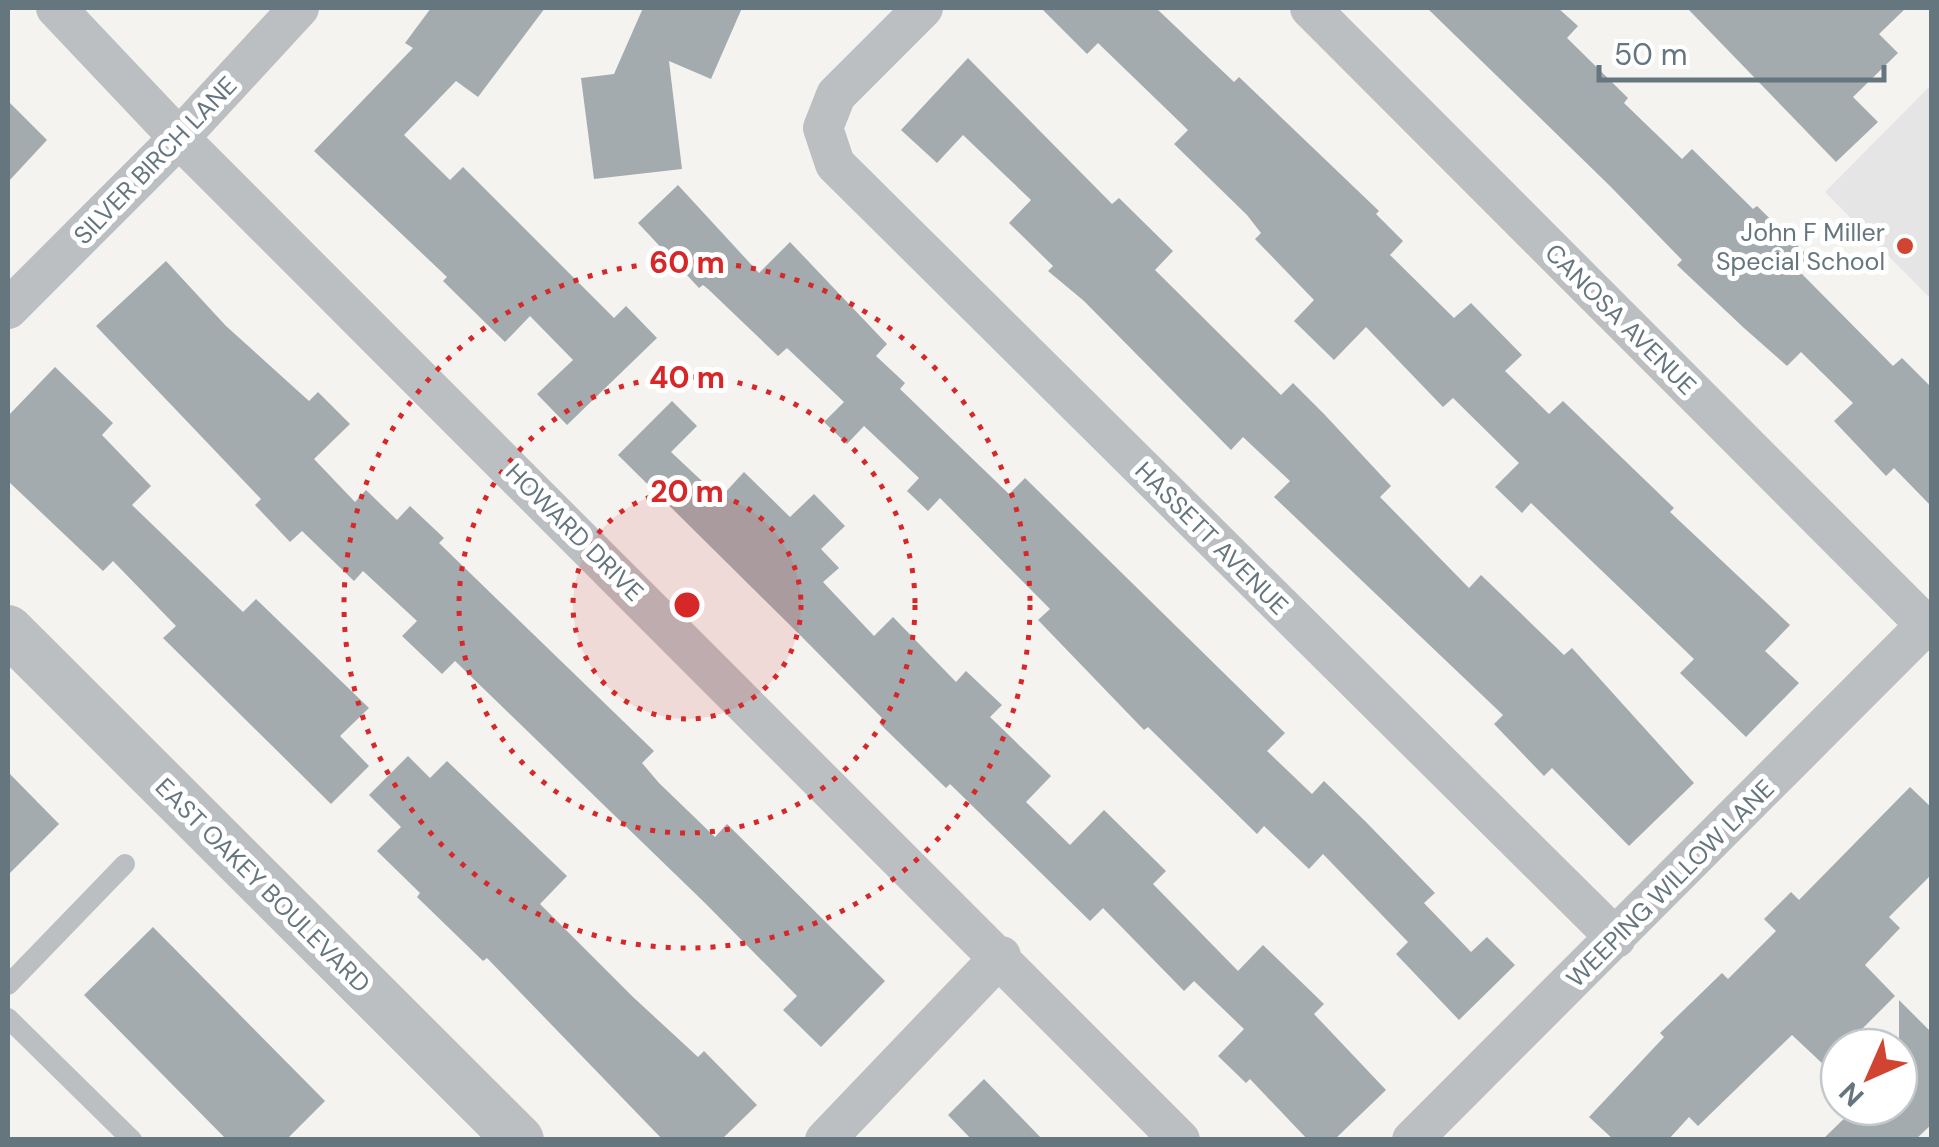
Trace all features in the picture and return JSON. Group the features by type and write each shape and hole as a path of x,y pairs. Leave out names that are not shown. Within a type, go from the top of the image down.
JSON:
{"street":[{"name":"HOWARD DRIVE","path":"56,8 179,138 1001,956 1180,1140"},
{"name":"SILVER BIRCH LANE","path":"8,309 179,138 300,8"},
{"name":"HASSETT AVENUE","path":"923,8 836,95 823,128 835,164 1616,938"},
{"name":"CANOSA AVENUE","path":"1310,8 1929,628"},
{"name":"WEEPING WILLOW LANE","path":"1412,1140 1929,628"},
{"name":"EAST OAKEY BOULEVARD","path":"8,630 519,1140"},
{"path":"825,1140 1001,956"}],"lane":[{"path":"8,985 125,864"},
{"path":"8,1018 132,1140"}],"shaded area":[{"name":"John F Miller Special School","path":"1931,85 1931,299 1825,192"}],"building":[{"path":"431,8 545,8 478,97 456,81 404,135 450,180 463,167 614,318 626,306 657,338 567,425 537,394 573,360 530,316 505,342 443,281 447,277 314,151 413,48 405,43"},
{"path":"643,8 742,8 711,79 669,61 682,169 594,179 581,78 614,74"},
{"path":"1041,8 1156,8 1234,82 1239,77 1379,211 1376,214 1403,241 1390,255 1454,318 1471,303 1522,355 1505,371 1549,414 1563,401 1674,508 1670,512 1790,625 1765,651 1799,683 1746,737 1680,673 1694,659 1531,503 1522,513 1495,487 1519,463 1453,398 1443,407 1366,327 1334,360 1294,321 1314,300 1255,239 1261,233 1247,215 1174,144 1188,130 1098,43 1087,54"},
{"path":"1427,8 1558,8 1578,26 1567,38 1628,98 1624,103 1682,159 1692,149 1753,209 1757,206 1811,259 1799,271 1893,366 1902,358 1932,388 1932,507 1894,468 1886,476 1834,421 1853,403 1801,352 1787,366 1744,328 1677,265 1682,260 1610,186"},
{"path":"1687,8 1906,8 1879,34 1898,53 1853,97 1878,122 1836,162"},
{"path":"968,58 1112,204 1119,198 1173,251 1155,270 1281,395 1293,383 1325,415 1391,486 1380,497 1469,588 1481,575 1564,655 1572,648 1694,783 1629,846 1552,768 1544,776 1494,724 1503,715 1274,497 1290,481 1243,437 1231,450 1084,301 1048,271 1053,266 1009,223 1031,200 963,135 937,163 901,130"},
{"path":"8,101 47,140 8,182"},
{"path":"678,185 759,273 790,242 887,344 876,356 905,383 900,389 1009,494 1025,478 1285,733 1267,751 1312,794 1324,781 1366,822 1435,893 1424,903 1471,952 1487,937 1515,965 1459,1020 1396,954 1408,942 1323,854 1309,869 1264,826 1257,834 1148,727 1144,730 1038,620 1050,609 940,498 928,511 907,491 919,478 864,426 847,444 824,422 844,402 787,348 778,356 708,289 703,285 699,288 638,223"},
{"path":"166,261 226,326 309,401 318,392 350,424 314,459 355,502 366,490 397,520 410,506 444,538 439,543 654,751 642,763 659,783 715,837 727,824 885,981 821,1047 783,1010 797,996 705,903 455,661 442,674 402,636 417,621 363,571 354,581 302,531 290,542 255,505 261,499 96,326"},
{"path":"55,367 113,423 102,435 151,486 132,505 243,612 256,599 369,708 340,736 369,766 331,804 163,638 176,626 113,561 103,571 8,481 8,416"},
{"path":"672,401 697,426 671,452 720,498 744,472 790,517 814,494 845,526 821,549 839,568 823,582 874,636 893,617 956,682 966,671 1002,705 990,717 1051,776 1026,802 1070,845 1104,810 1166,871 1153,884 1238,971 1263,945 1324,1004 1314,1014 1386,1090 1334,1140 1308,1140 1250,1079 1246,1083 1218,1056 1244,1029 1194,981 1184,991 1103,908 1090,921 950,784 946,788 880,724 884,720 618,455"},
{"path":"408,756 430,778 447,761 567,876 540,904 633,997 698,1057 704,1051 757,1105 721,1140 663,1140 487,958 483,961 417,897 420,893 377,851 401,827 369,795"},
{"path":"8,772 59,824 8,875"},
{"path":"1910,787 1932,808 1932,874 1889,917 1900,928 1865,965 1895,996 1864,1027 1819,1027 1819,1060 1792,1035 1698,1126 1689,1117 1668,1140 1614,1140 1589,1117 1664,1037 1660,1033 1722,973 1728,979 1776,931 1764,919 1791,892 1799,900"},
{"path":"153,927 325,1101 286,1140 227,1140 84,995"},
{"path":"1899,1000 1932,1033 1932,1124 1915,1140 1822,1140 1835,1127 1919,1127 1919,1027 1899,1027"},
{"path":"984,1079 1043,1140 972,1140 948,1115"}],"place":[{"name":"John F Miller Special School","path":"1905,246"}]}
